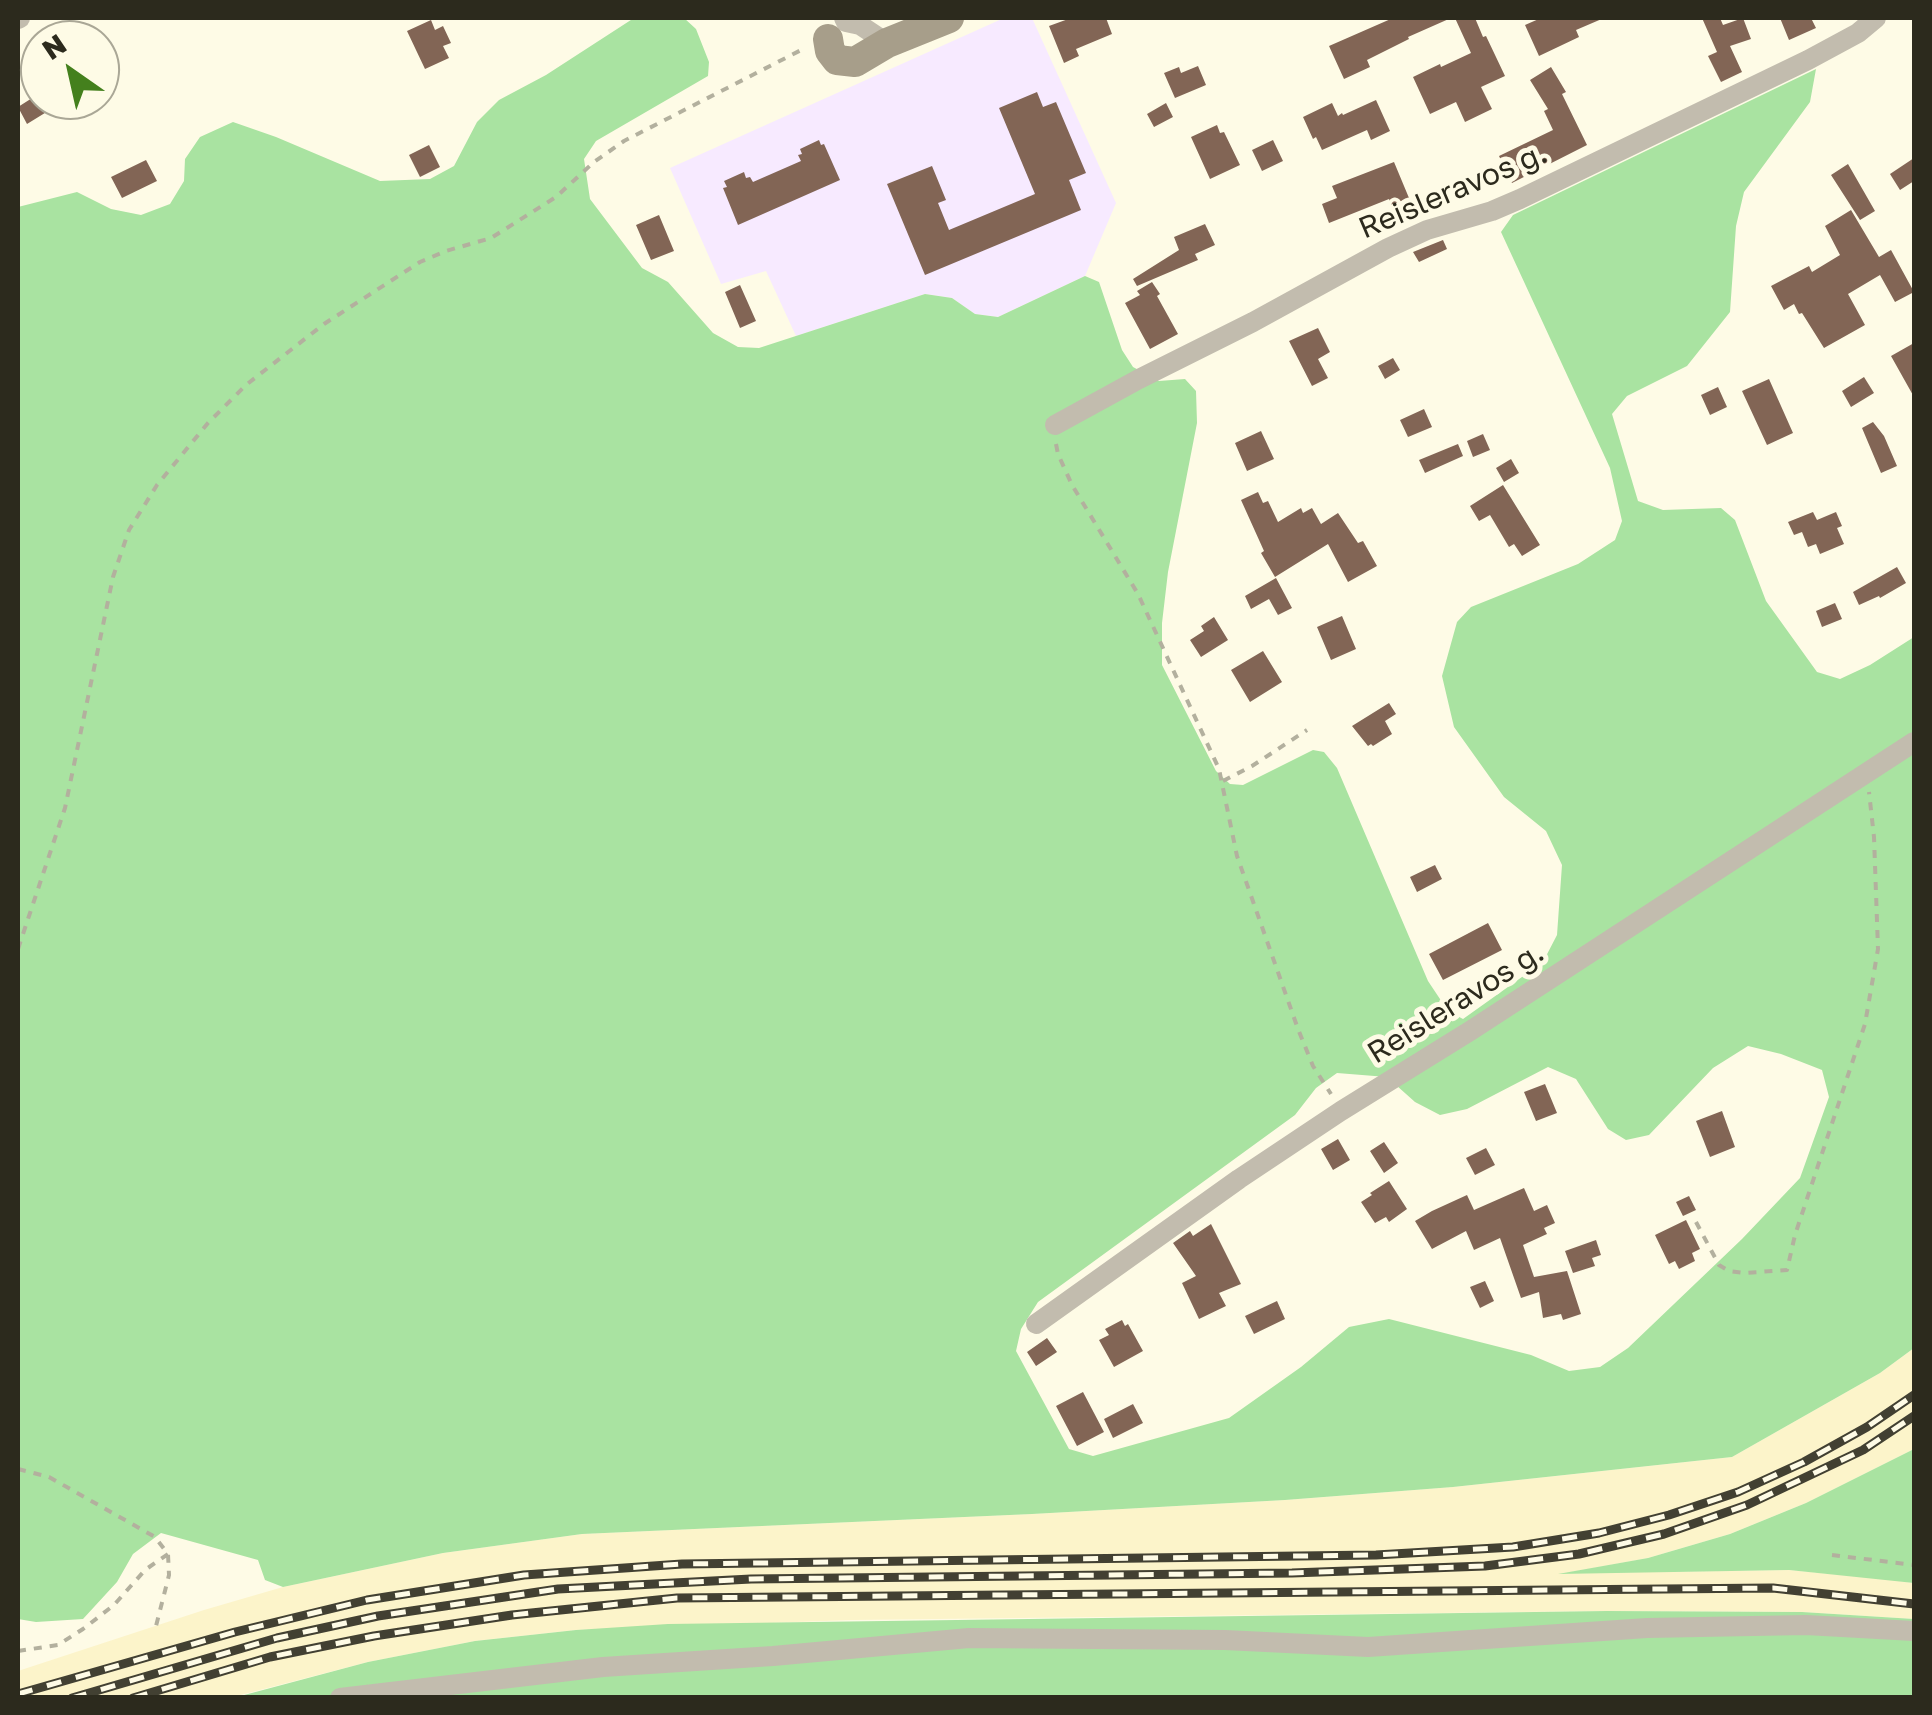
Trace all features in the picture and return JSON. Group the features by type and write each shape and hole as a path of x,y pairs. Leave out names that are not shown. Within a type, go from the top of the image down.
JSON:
{"main road":[{"path":"840,26 830,52 837,60 856,62 887,43 948,18"}],"street":[{"name":"Reisleravos g.","path":"1055,425 1388,248 1427,230 1520,199 1808,60 1858,33 1876,18"},
{"name":"Reisleravos g.","path":"1036,1324 1341,1110 1470,1032 1914,742"},
{"path":"340,1698 603,1667 968,1638 1225,1640 1368,1646 1648,1628 1806,1624 1914,1631"}],"path":[{"path":"18,948 65,808 113,578 129,530 157,485 208,424 246,385 324,324 420,262 491,238 556,197 594,162 624,142 840,26"},
{"path":"1055,425 1058,454 1072,485 1138,594 1223,781 1237,856 1292,1012 1313,1066 1341,1110"},
{"path":"1223,781 1307,730"},
{"path":"1696,1222 1719,1265 1729,1271 1787,1270 1794,1235 1864,1024 1878,950 1868,773"},
{"path":"18,1468 50,1477 155,1537 168,1554 169,1575 156,1626"},
{"path":"18,1652 58,1645 83,1630 114,1605 144,1570 168,1554"},
{"path":"1832,1555 1914,1565"}],"shaded area":[{"path":"1004,18 1032,18 1116,203 1085,276 998,317 975,314 952,298 925,294 796,336 766,271 721,284 670,168"},
{"path":"1914,1348 1914,1449 1806,1503 1730,1534 1648,1558 1567,1573 1789,1570 1885,1579 1914,1583 1914,1619 1802,1612 1607,1611 852,1620 576,1630 475,1641 368,1662 233,1697 18,1698 18,1671 283,1587 443,1553 582,1534 1285,1500 1453,1487 1732,1457 1880,1373"}],"green space":[{"path":"634,18 684,18 696,29 709,62 708,76 596,141 584,159 590,199 642,268 668,282 713,333 738,347 759,348 925,294 952,298 975,314 998,317 1085,276 1099,282 1122,350 1133,367 1159,381 1185,379 1196,391 1197,423 1168,572 1162,665 1216,771 1230,784 1243,785 1313,750 1324,752 1337,768 1428,981 1448,1011 1463,1019 1543,962 1557,935 1562,865 1546,831 1504,797 1454,727 1442,676 1457,622 1471,607 1578,564 1615,540 1622,521 1610,468 1501,232 1513,215 1816,69 1810,102 1744,192 1736,226 1730,312 1687,366 1627,396 1612,414 1638,501 1663,510 1721,508 1735,520 1766,601 1817,672 1840,679 1914,637 1914,1348 1880,1373 1732,1457 1453,1487 1285,1500 582,1534 443,1553 283,1587 265,1580 258,1560 161,1533 133,1554 117,1582 83,1619 18,1619 18,207 77,192 111,209 141,215 170,204 184,181 185,159 200,137 233,122 380,181 430,179 454,166 477,122 499,100 546,75","holes":["1748,1046 1822,1070 1829,1097 1800,1178 1628,1348 1600,1367 1569,1371 1531,1355 1389,1319 1349,1327 1229,1418 1093,1456 1069,1449 1016,1351 1021,1329 1038,1302 1295,1115 1316,1088 1337,1073 1387,1077 1415,1102 1440,1115 1467,1109 1548,1067 1576,1079 1608,1129 1626,1140 1649,1135 1713,1068"]},
{"path":"1914,1449 1914,1583 1789,1570 1558,1574 1648,1558 1730,1534 1806,1503"},
{"path":"1607,1611 1802,1612 1914,1619 1914,1698 233,1698 368,1662 475,1641 668,1624"}],"building":[{"path":"1071,18 1106,18 1112,34 1076,49 1079,56 1064,63 1049,26"},
{"path":"1393,18 1451,18 1367,60 1370,67 1344,79 1329,46"},
{"path":"1455,18 1475,18 1505,76 1481,87 1492,109 1465,122 1456,102 1430,114 1413,77 1471,53"},
{"path":"1541,18 1604,18 1576,30 1579,37 1539,56 1525,25"},
{"path":"1702,18 1720,18 1723,25 1743,18 1751,39 1730,46 1742,72 1721,82 1708,56 1717,52"},
{"path":"1780,18 1811,18 1816,28 1789,40"},
{"path":"431,20 435,30 443,26 451,43 443,46 449,58 425,69 407,31"},
{"path":"1198,66 1206,85 1175,98 1164,73 1179,67 1181,73"},
{"path":"1551,67 1566,92 1562,94 1587,145 1512,183 1499,156 1553,130 1544,111 1548,109 1530,80"},
{"path":"1037,92 1043,107 1056,102 1086,173 1069,180 1081,210 925,275 887,184 932,166 946,200 938,203 949,230 1035,194 999,108"},
{"path":"1376,100 1390,131 1371,140 1367,130 1322,150 1303,117 1332,103 1338,116 1343,115"},
{"path":"1166,103 1173,117 1154,127 1147,114"},
{"path":"1217,125 1240,165 1210,179 1191,137"},
{"path":"819,140 840,180 738,225 723,188 727,187 724,181 744,172 753,182 801,161 800,149"},
{"path":"1273,140 1283,161 1262,171 1252,150"},
{"path":"429,145 440,167 420,177 409,155"},
{"path":"1914,158 1914,181 1900,190 1890,174"},
{"path":"146,160 157,181 122,198 111,177"},
{"path":"1394,162 1409,198 1391,205 1389,199 1329,223 1322,204 1337,198 1332,186"},
{"path":"1848,164 1875,211 1860,220 1831,175"},
{"path":"1851,210 1879,257 1891,250 1914,292 1895,302 1880,275 1848,294 1865,325 1824,348 1802,313 1794,304 1784,310 1771,286 1809,266 1812,272 1840,255 1825,226"},
{"path":"659,215 674,251 651,260 636,225"},
{"path":"1205,224 1215,245 1195,254 1198,260 1137,286 1133,279 1179,250 1174,237"},
{"path":"1443,240 1447,249 1419,262 1413,252"},
{"path":"1152,282 1178,334 1150,349 1125,303"},
{"path":"740,285 756,321 740,328 725,292"},
{"path":"1318,328 1330,352 1318,359 1328,378 1312,386 1289,341"},
{"path":"1914,343 1914,397 1891,356"},
{"path":"1393,358 1400,370 1385,379 1378,366"},
{"path":"1864,377 1874,393 1851,407 1842,391"},
{"path":"1769,379 1793,433 1767,445 1742,391"},
{"path":"1718,387 1727,407 1710,415 1701,395"},
{"path":"1424,409 1432,427 1408,437 1400,420"},
{"path":"1873,422 1897,466 1881,473 1862,428"},
{"path":"1261,431 1274,459 1247,471 1235,443"},
{"path":"1483,434 1490,450 1473,457 1467,441"},
{"path":"1458,444 1463,456 1425,473 1419,460"},
{"path":"1511,459 1519,473 1504,482 1496,468"},
{"path":"1503,485 1540,545 1522,556 1514,544 1509,547 1490,515 1479,521 1470,506"},
{"path":"1258,492 1263,503 1268,501 1278,522 1301,508 1303,513 1312,508 1321,524 1338,513 1358,543 1363,541 1377,566 1348,582 1328,544 1275,577 1261,553 1264,551 1241,500"},
{"path":"1813,512 1817,520 1836,512 1844,544 1820,554 1816,544 1808,547 1802,532 1794,535 1788,522"},
{"path":"1897,567 1906,583 1859,605 1853,592"},
{"path":"1276,578 1292,608 1278,615 1269,599 1251,609 1245,596"},
{"path":"1835,603 1842,619 1822,627 1816,611"},
{"path":"1342,616 1356,649 1331,660 1317,627"},
{"path":"1214,617 1228,640 1201,657 1190,640 1204,631 1201,626"},
{"path":"1263,651 1282,682 1250,702 1231,670"},
{"path":"1389,703 1396,714 1385,721 1392,734 1368,746 1352,726"},
{"path":"1435,865 1442,879 1417,892 1410,877"},
{"path":"1488,923 1502,950 1443,980 1429,954"},
{"path":"1545,1084 1557,1113 1536,1121 1524,1092"},
{"path":"1722,1111 1735,1147 1710,1157 1696,1121"},
{"path":"1338,1139 1350,1160 1333,1170 1321,1149"},
{"path":"1384,1142 1398,1163 1384,1173 1370,1151"},
{"path":"1486,1148 1495,1165 1475,1175 1466,1158"},
{"path":"1389,1181 1407,1209 1389,1222 1386,1217 1375,1223 1361,1202"},
{"path":"1524,1188 1534,1211 1547,1205 1555,1223 1544,1228 1547,1234 1523,1245 1534,1277 1567,1271 1581,1314 1563,1320 1561,1314 1543,1318 1539,1292 1521,1298 1500,1238 1474,1250 1466,1231 1432,1249 1415,1221 1467,1195 1474,1210"},
{"path":"1689,1196 1696,1210 1683,1216 1676,1202"},
{"path":"1686,1220 1700,1249 1692,1253 1695,1261 1679,1269 1675,1261 1669,1264 1655,1235"},
{"path":"1211,1224 1241,1284 1219,1293 1226,1306 1199,1319 1182,1283 1196,1276 1173,1243 1190,1231 1193,1236"},
{"path":"1596,1240 1601,1255 1592,1258 1595,1266 1573,1273 1565,1251"},
{"path":"1485,1281 1494,1301 1480,1308 1470,1287"},
{"path":"1277,1301 1285,1319 1254,1334 1245,1316"},
{"path":"1122,1320 1143,1351 1114,1367 1099,1340 1109,1335 1105,1329"},
{"path":"1047,1338 1057,1352 1036,1366 1027,1352"},
{"path":"1083,1392 1104,1432 1077,1446 1056,1406"},
{"path":"1133,1404 1143,1423 1113,1438 1104,1419"}],"railway":[{"path":"18,1694 235,1632 367,1600 524,1575 682,1564 1376,1555 1513,1547 1599,1533 1738,1492 1804,1462 1914,1395"},
{"path":"72,1698 277,1638 378,1616 558,1589 751,1579 1292,1573 1485,1566 1579,1554 1664,1534 1747,1505 1863,1450 1914,1416"},
{"path":"133,1698 270,1657 374,1636 512,1615 677,1598 1773,1588 1914,1604"}]}
